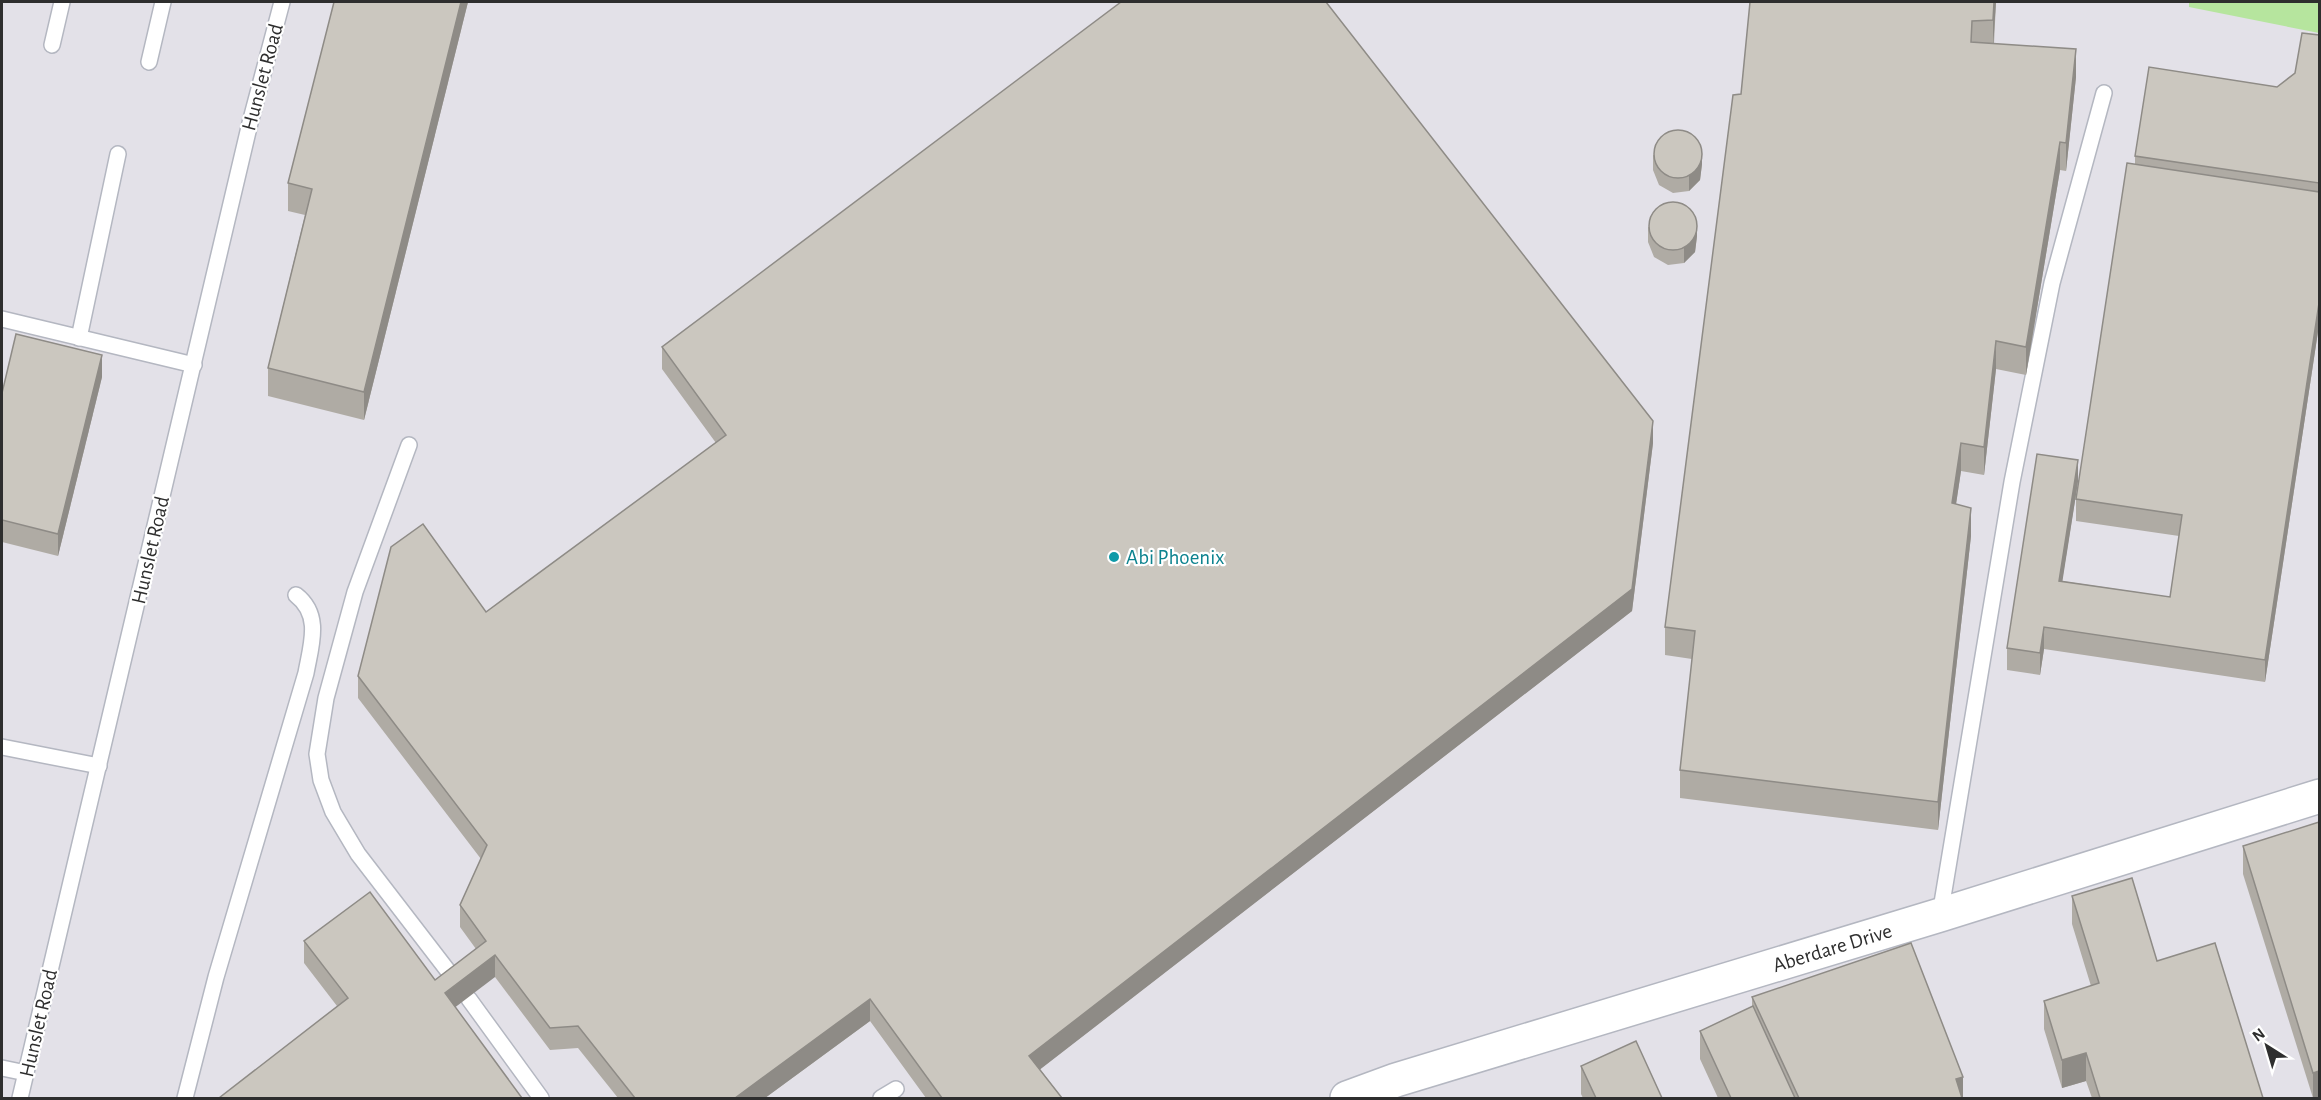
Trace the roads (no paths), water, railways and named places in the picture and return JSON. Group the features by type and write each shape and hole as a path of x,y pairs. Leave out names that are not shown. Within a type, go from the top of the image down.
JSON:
{"street":[{"name":"Aberdare Drive","path":"1347,1098 1396,1080 1940,915 2319,796"}],"lane":[{"path":"52,45 62,2"},
{"path":"149,62 163,2"},
{"name":"Hunslet Road","path":"20,1098 250,123 282,2"},
{"path":"1940,915 2014,471 2052,283 2104,93"},
{"path":"79,338 117,154"},
{"path":"2,320 194,365"},
{"path":"409,445 355,592 326,698 317,754 321,780 333,812 358,854 458,984"},
{"path":"185,1098 216,977 306,673 314,630 309,608 296,595"},
{"path":"2,747 99,766"},
{"path":"468,999 541,1098"},
{"path":"2,1068 26,1073"},
{"path":"881,1098 896,1089"}],"place":[{"name":"Abi Phoenix","path":"1114,557"}]}
